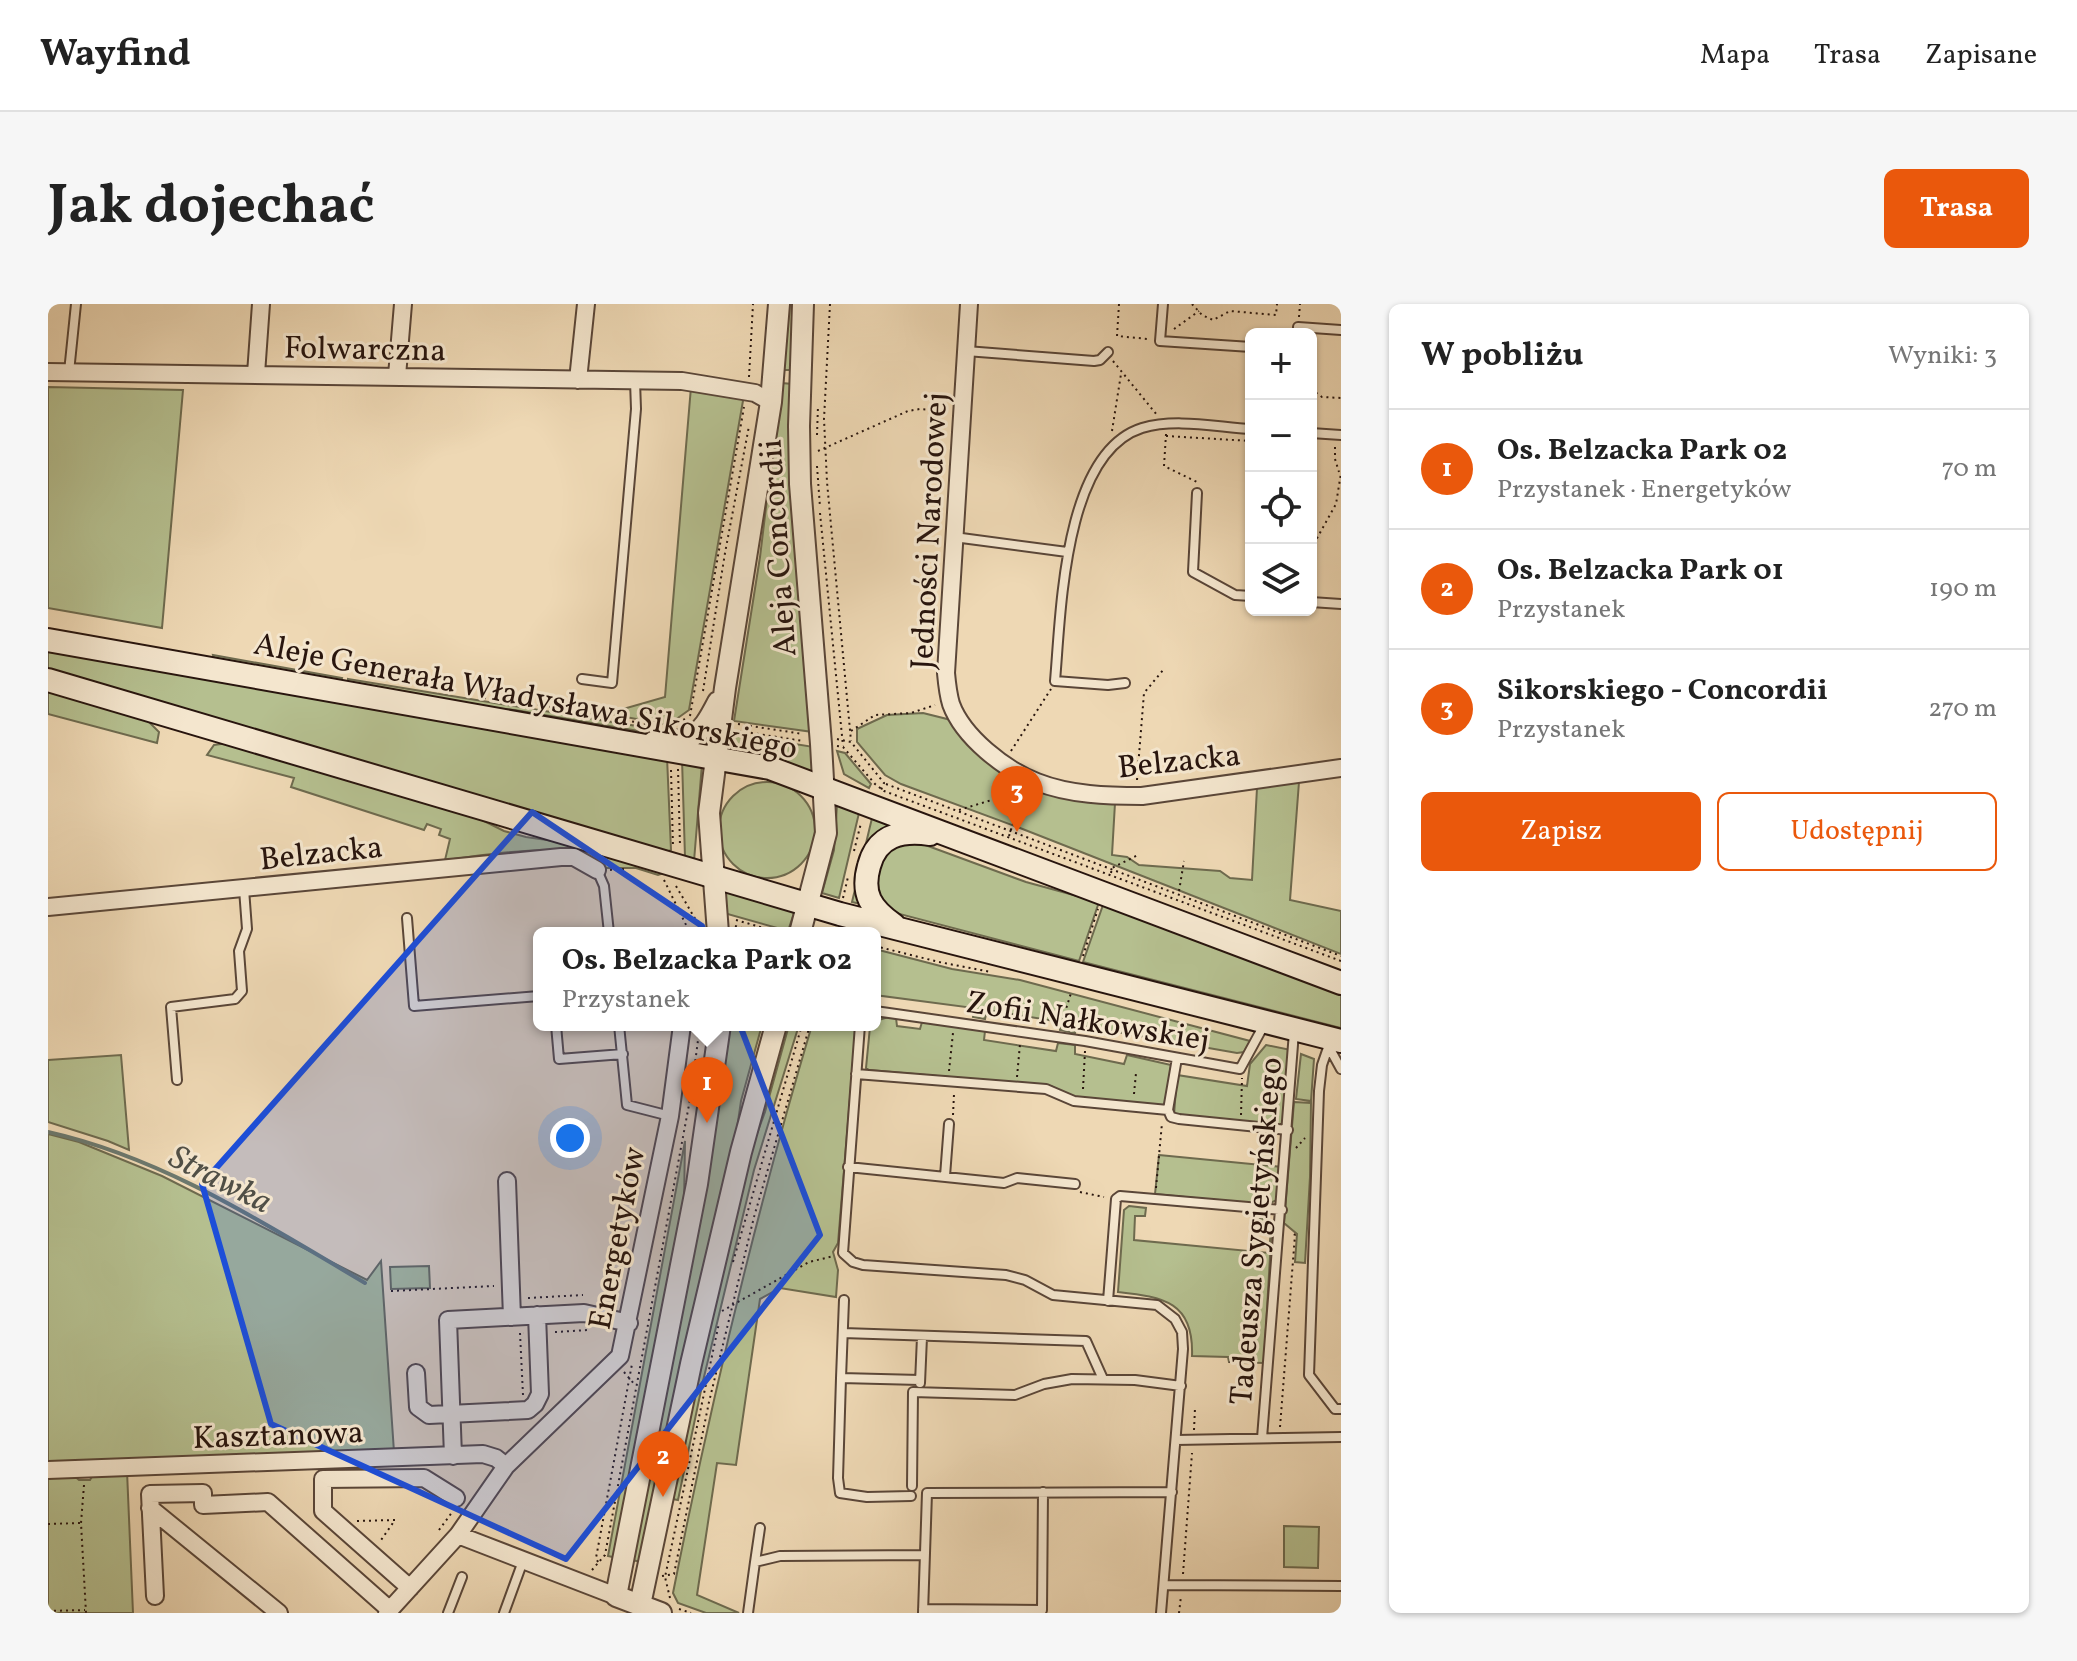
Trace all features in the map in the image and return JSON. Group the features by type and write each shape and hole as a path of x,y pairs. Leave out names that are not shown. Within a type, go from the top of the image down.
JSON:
{"main road":[{"name":"Aleje Generała Władysława Sikorskiego","path":"48,640 787,773 1341,983"},
{"path":"48,680 714,879 1295,1029 1334,1043"},
{"path":"896,926 874,908 865,892 868,867 876,847 891,836 903,833 955,837"}],"street":[{"path":"256,374 261,304"},
{"path":"397,376 403,304"},
{"path":"578,380 586,304"},
{"name":"Aleja Concordii","path":"711,925 714,879 708,823 725,688 771,402 779,304"},
{"name":"Aleja Concordii","path":"802,927 825,840 824,788 799,457 803,304"},
{"name":"Jedności Narodowej","path":"969,304 947,682 951,704 962,723 986,748"},
{"name":"Folwarczna","path":"48,372 682,381 760,395 771,402"},
{"path":"632,743 677,741 695,735 706,725 725,688"},
{"name":"Belzacka","path":"986,748 1007,766 1037,782 1112,796 1142,796 1341,768"},
{"name":"Belzacka","path":"48,907 561,857 574,857 597,870"},
{"name":"Energetyków","path":"388,1612 458,1535 506,1466 617,1360 629,1323 670,1116 681,1031"},
{"path":"616,1596 697,1184 719,1031"},
{"path":"640,1605 691,1364 741,1152 774,1031"},
{"path":"507,1181 511,1286 516,1320"},
{"path":"453,1456 448,1320 516,1320 537,1315 590,1313 629,1323"},
{"path":"416,1373 417,1404 420,1410 433,1416 523,1412 532,1408 540,1394 537,1315"},
{"name":"Kasztanowa","path":"48,1470 488,1455 506,1466"},
{"path":"410,1588 323,1511 323,1479 424,1478 456,1498"},
{"path":"155,1596 150,1494 203,1493 203,1505 268,1502 388,1612"},
{"path":"150,1508 279,1613"},
{"path":"458,1535 661,1613"}],"lane":[{"path":"69,372 76,304"},
{"path":"1163,304 1160,341 1245,347"},
{"path":"1317,328 1341,330"},
{"path":"965,351 1094,361 1100,360 1108,352"},
{"path":"582,679 612,683 636,409 635,381"},
{"path":"1125,683 1108,685 1055,681 1067,552 1087,487 1099,463 1131,433 1165,424 1245,429"},
{"path":"1317,433 1341,435"},
{"path":"1197,493 1193,572 1235,595 1245,596"},
{"path":"954,537 1067,552"},
{"path":"1317,602 1341,604"},
{"path":"597,870 604,886 608,927"},
{"path":"177,1080 171,1007 235,999 242,991 239,951 247,929 244,888"},
{"path":"407,918 414,1006 533,996"},
{"name":"Zofii Nałkowskiej","path":"881,1012 1085,1041 1240,1069 1265,1022"},
{"name":"Tadeusza Sygietyńskiego","path":"1262,1438 1295,1029"},
{"path":"557,1031 559,1059 623,1054"},
{"path":"620,1031 627,1105 670,1116"},
{"path":"860,1031 843,1253 853,1262 863,1265 1006,1275 1025,1280 1053,1295 1157,1305 1175,1319 1183,1339 1181,1386 1161,1613"},
{"path":"1334,1043 1341,1069"},
{"path":"1334,1043 1322,1065 1309,1375 1335,1409 1341,1409"},
{"path":"1166,1110 1177,1058"},
{"path":"856,1074 1050,1090 1082,1102 1166,1110 1173,1118 1288,1130"},
{"path":"945,1176 949,1124"},
{"path":"848,1167 1004,1183 1017,1178 1075,1184"},
{"path":"1108,1301 1116,1199 1120,1196 1282,1210"},
{"path":"844,1300 840,1493 867,1497 912,1491 913,1392 1015,1395 1044,1384 1072,1379 1135,1380 1181,1386"},
{"path":"843,1333 1086,1341 1103,1379"},
{"path":"919,1392 922,1337"},
{"path":"841,1378 920,1380"},
{"name":"Tadeusza Sygietyńskiego","path":"1176,1440 1341,1437"},
{"path":"1043,1492 1042,1610 923,1611 927,1493 1043,1492 1172,1492"},
{"path":"748,1613 760,1528"},
{"path":"755,1562 780,1556 925,1555"},
{"path":"504,1613 523,1561"},
{"path":"448,1613 462,1577"},
{"path":"1164,1585 1341,1586"}],"path":[{"path":"690,717 747,392 753,304"},
{"path":"830,304 825,447 851,742"},
{"path":"1119,304 1117,336 1108,352 1121,373 1165,424 1164,466 1197,480 1197,493"},
{"path":"1192,304 1213,320 1230,311 1276,315 1277,304"},
{"path":"1230,311 1231,304"},
{"path":"1117,336 1160,341 1199,311"},
{"path":"1109,451 1121,373"},
{"path":"1317,393 1322,397 1341,398"},
{"path":"817,437 818,407"},
{"path":"817,452 908,411 920,409 962,413"},
{"path":"703,693 750,422"},
{"path":"1166,436 1245,441"},
{"path":"1314,544 1336,504 1341,474 1335,459 1335,446"},
{"path":"818,466 843,747 875,784 884,791 1341,961"},
{"path":"1137,785 1144,693 1164,669"},
{"path":"1010,752 1055,681"},
{"path":"850,732 875,715 911,713 943,702"},
{"path":"720,728 843,747"},
{"path":"674,751 672,878 711,925 732,919 760,927"},
{"path":"674,751 680,845 664,881 687,927"},
{"path":"884,783 1341,956"},
{"path":"957,810 973,808 1024,789 1009,837"},
{"path":"1112,868 1138,855"},
{"path":"1178,893 1184,861"},
{"path":"1059,1037 1072,990"},
{"path":"949,1124 952,1123 954,1022"},
{"path":"599,1563 605,1555 691,1094 699,1031"},
{"path":"732,1268 759,1165 800,1031"},
{"path":"665,1577 674,1574 733,1303 774,1144 808,1031"},
{"path":"1017,1087 1021,1031"},
{"path":"1082,1102 1085,1041"},
{"path":"1240,1069 1244,1086 1240,1126"},
{"path":"1133,1107 1136,1073"},
{"path":"1155,1199 1166,1110"},
{"path":"1286,1162 1319,1120"},
{"path":"1075,1184 1081,1194 1116,1199"},
{"path":"1279,1438 1295,1235 1281,1223"},
{"path":"721,1311 809,1262 843,1253"},
{"path":"391,1291 520,1285 520,1299 583,1295"},
{"path":"691,1613 674,1607 665,1577 725,1297"},
{"path":"516,1320 520,1333 524,1405"},
{"path":"520,1333 592,1330"},
{"path":"622,1369 636,1386"},
{"path":"1179,1613 1195,1408"},
{"path":"48,1611 86,1612 81,1523 84,1480"},
{"path":"336,1522 395,1520 372,1554"},
{"path":"48,1524 81,1523"}],"highlighted area":[{"path":"532,812 702,926 820,1235 566,1559 271,1424 202,1184"}],"green space":[{"path":"787,304 796,304 793,370 782,370"},
{"path":"781,383 793,384 813,732 734,721 760,557"},
{"path":"48,387 183,390 162,628 48,608"},
{"path":"691,387 744,395 689,710 668,725 615,715 616,711 665,697"},
{"path":"48,648 667,757 671,850 667,852 494,800 425,784 48,670"},
{"path":"213,655 342,678 341,681 215,662"},
{"path":"348,679 667,731 668,736 515,710 464,706 348,683"},
{"path":"48,690 144,717 159,732 157,743 48,714"},
{"path":"923,713 951,720 993,762 1115,803 1112,855 1127,857 1139,865 1220,871 1230,878 1252,880 1257,788 1299,782 1290,900 1341,911 1341,954 901,784 885,775 857,742 857,729 887,715"},
{"path":"731,734 814,747 816,774 729,753"},
{"path":"228,743 472,815 504,831 561,842 664,873 658,875 636,868 606,868 593,858 554,850 445,860 450,839 439,835 441,829 427,824 424,830 291,787 294,778 207,755 214,745"},
{"path":"837,751 845,753 871,784 869,788 844,774"},
{"path":"682,759 702,764 694,861 685,857"},
{"path":"767,782 786,785 801,796 812,811 815,830 812,849 801,864 786,875 767,878 748,875 733,864 722,849 719,830 722,811 733,796 748,785"},
{"path":"837,805 859,813 839,898 822,893 834,850"},
{"path":"872,818 899,828 881,835 865,905 852,902"},
{"path":"909,839 1026,882 1099,902 1079,961 888,911 870,884 879,854"},
{"path":"722,890 795,910 789,927 774,927 724,913"},
{"path":"1103,905 1341,994 1341,1028 1083,962"},
{"path":"881,951 952,969 1020,980 1250,1041 1244,1052 1237,1053 1077,1025 1075,1033 1060,1030 1061,1022 987,1010 985,1019 973,1017 974,1008 881,996"},
{"path":"892,1016 896,1018 897,1026 920,1029 922,1022 985,1031 984,1040 1056,1051 1058,1043 1075,1045 1075,1054 1124,1064 1127,1055 1171,1065 1167,1101 1162,1106 1072,1098 1051,1086 869,1070 866,1068 870,1031 881,1031 881,1019"},
{"path":"727,1031 760,1031 741,1101 734,1149 641,1562 632,1560"},
{"path":"787,1031 797,1031 754,1170 678,1500 672,1499 685,1419 747,1161 765,1112"},
{"path":"810,1031 856,1031 838,1243 833,1252 838,1270 836,1297 780,1288 760,1299 736,1465 717,1463 697,1595 739,1613 706,1613 678,1603 673,1593 703,1450 772,1166"},
{"path":"1266,1045 1291,1050 1284,1126 1174,1115 1177,1075 1247,1086 1250,1064"},
{"path":"1301,1054 1314,1059 1311,1101 1296,1099"},
{"path":"121,1055 129,1150 48,1122 48,1060"},
{"path":"1294,1102 1311,1103 1305,1263 1295,1262 1297,1234 1284,1223"},
{"path":"48,1134 79,1142 162,1176 367,1280 381,1261 394,1452 48,1466"},
{"path":"685,1141 684,1203 617,1558 608,1556"},
{"path":"1159,1155 1282,1167 1277,1200 1266,1205 1155,1194"},
{"path":"1129,1206 1146,1208 1145,1216 1135,1216 1134,1240 1269,1253 1271,1229 1258,1226 1260,1218 1272,1221 1264,1363 1229,1362 1228,1357 1192,1356 1188,1324 1182,1313 1162,1300 1118,1292 1124,1210"},
{"path":"429,1266 430,1288 391,1289 390,1267"},
{"path":"127,1471 133,1613 48,1613 48,1476 72,1474 79,1480 90,1480 94,1473"},
{"path":"1284,1526 1319,1527 1318,1568 1284,1567"}],"waterway":[{"name":"Strawka","path":"48,1132 132,1158 173,1176 251,1216 365,1283"}],"place":[{"name":"Sikorskiego - Concordii","path":"1017,832"},
{"name":"Os. Belzacka Park 02","path":"707,1123"},
{"name":"Os. Belzacka Park 01","path":"663,1497"}]}
